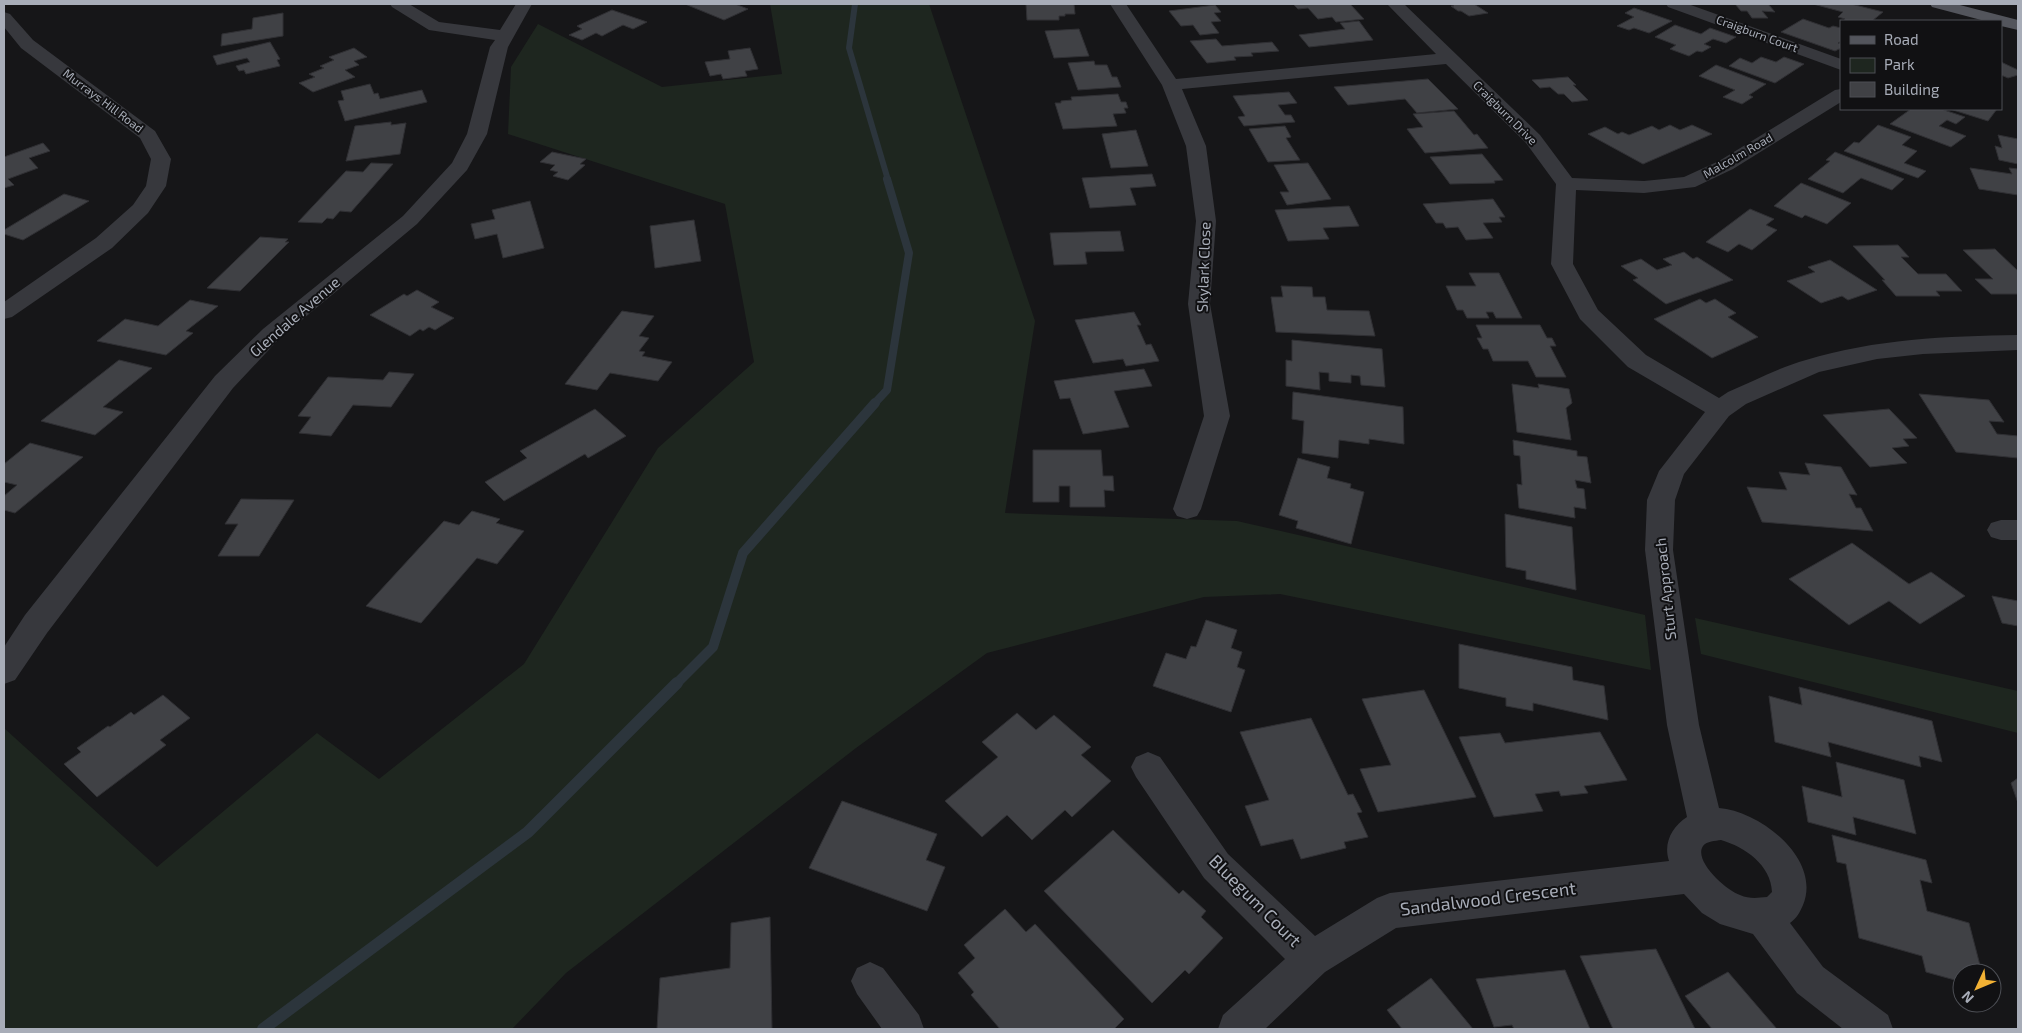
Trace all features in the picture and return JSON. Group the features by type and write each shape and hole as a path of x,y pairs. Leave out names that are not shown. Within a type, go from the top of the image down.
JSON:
{"main road":[{"path":"1938,4 1999,20"},
{"path":"2002,21 2018,25"}],"street":[{"path":"398,4 435,26 505,36"},
{"name":"Glendale Avenue","path":"4,671 42,616 224,382 271,334 410,220 460,166 477,134 499,47 524,4"},
{"name":"Skylark Close","path":"1118,4 1171,85 1196,146 1206,221 1200,304 1217,416 1188,509"},
{"name":"Craigburn Drive","path":"1394,4 1533,140 1566,184"},
{"name":"Craigburn Court","path":"1674,4 1840,65"},
{"name":"Murrays Hill Road","path":"4,17 27,44 148,134 161,159 156,186 141,210 104,243 4,312"},
{"path":"1171,85 1450,58"},
{"name":"Malcolm Road","path":"1566,184 1644,187 1688,183 1726,165 1840,95"},
{"path":"1566,184 1562,264 1588,314 1637,361 1720,410"},
{"name":"Sturt Approach","path":"1706,825 1683,725 1659,550 1661,500 1672,471 1720,410 1737,398 1812,366 1877,350 2018,342"},
{"name":"Bluegum Court","path":"1148,767 1216,866 1312,959"},
{"path":"1721,824 1738,828 1755,837 1769,848 1781,862 1788,877 1790,892 1786,904 1777,913 1763,917 1747,916 1731,911 1715,902 1690,876 1684,861 1683,848 1691,834 1706,825 1721,824"},
{"name":"Sandalwood Crescent","path":"1237,1029 1312,959 1390,911 1690,876"},
{"path":"1763,917 1810,980 1874,1029"},
{"path":"870,981 904,1029"}],"green space":[{"path":"770,4 929,4 1035,321 1005,513 1237,521 1645,615 1651,670 1280,594 1204,597 987,653 856,748 566,973 512,1029 4,1029 4,728 157,867 317,733 379,779 524,664 658,448 754,362 725,204 508,134 511,67 538,24 662,87 782,74"},
{"path":"1695,618 2018,691 2018,733 1701,654"}],"building":[{"path":"685,4 735,4 748,9 724,20"},
{"path":"1026,4 1074,4 1075,14 1059,16 1059,20 1027,20"},
{"path":"1293,4 1350,4 1364,19 1336,22 1332,17 1318,19 1308,8 1298,9"},
{"path":"1451,4 1474,4 1488,13 1469,16 1458,11"},
{"path":"1735,4 1768,4 1775,12 1762,11 1768,18 1752,18 1747,11 1741,11"},
{"path":"1813,4 1851,4 1883,12 1873,20 1844,20 1838,17 1843,12"},
{"path":"1215,5 1221,12 1214,13 1221,21 1211,22 1219,33 1200,35 1193,25 1181,26 1169,11"},
{"path":"1634,8 1672,21 1649,33 1634,28 1629,30 1617,26 1634,17 1625,13"},
{"path":"612,10 647,22 633,29 623,25 602,36 596,33 582,40 569,35 582,29 577,26"},
{"path":"283,13 283,36 221,46 222,34 252,29 253,18"},
{"path":"1803,19 1829,28 1833,26 1840,28 1840,42 1838,43 1840,44 1840,48 1835,51 1781,32"},
{"path":"1359,21 1373,40 1309,47 1299,35 1345,29 1340,23"},
{"path":"1675,25 1701,34 1710,28 1736,37 1726,43 1713,39 1704,44 1711,47 1702,52 1697,51 1689,56 1670,49 1676,45 1655,37"},
{"path":"1079,29 1089,56 1054,58 1045,31"},
{"path":"1216,39 1222,46 1272,42 1279,51 1251,53 1253,56 1234,57 1236,60 1207,63 1190,41"},
{"path":"270,42 280,59 277,60 280,66 246,74 244,70 239,71 236,66 250,62 247,58 217,65 213,56"},
{"path":"354,48 367,57 354,61 359,65 345,70 355,77 313,92 299,83 315,77 309,74 324,68 320,66 334,60 329,57"},
{"path":"750,48 758,69 745,71 747,76 723,79 721,74 710,76 705,62 730,59 728,51"},
{"path":"1761,57 1776,62 1784,57 1804,64 1775,83 1729,66 1740,58 1752,63"},
{"path":"1094,61 1095,65 1107,65 1112,77 1117,77 1121,87 1078,90 1068,63"},
{"path":"2002,62 2018,70 2018,75 2008,78 2002,75"},
{"path":"1716,65 1766,84 1749,95 1753,97 1742,104 1723,97 1735,90 1699,76"},
{"path":"1568,77 1588,100 1572,102 1564,94 1558,94 1550,87 1540,88 1532,80"},
{"path":"1428,79 1458,109 1417,113 1405,99 1348,105 1334,87"},
{"path":"370,84 374,94 378,93 380,99 422,90 427,102 345,121 338,101 344,100 341,91"},
{"path":"1289,92 1297,103 1278,105 1285,115 1291,115 1295,122 1244,126 1238,117 1245,116 1233,96"},
{"path":"1118,94 1121,102 1126,102 1128,108 1124,108 1126,113 1113,114 1117,126 1063,129 1055,103 1072,100 1071,97"},
{"path":"1910,110 1944,110 1965,117 1956,124 1947,120 1939,126 1966,136 1951,147 1890,124"},
{"path":"1953,110 1996,110 1988,121"},
{"path":"1454,111 1474,135 1477,134 1488,148 1425,153 1407,129 1423,127 1413,114"},
{"path":"391,122 391,125 406,123 400,154 346,161 355,126"},
{"path":"1670,125 1680,130 1692,125 1712,134 1643,164 1588,134 1605,127 1618,134 1622,132 1629,135 1652,126 1659,130"},
{"path":"1878,125 1911,137 1902,145 1917,151 1904,163 1926,171 1918,178 1844,151 1854,142 1859,143"},
{"path":"1285,126 1291,137 1286,138 1300,160 1268,162 1249,129"},
{"path":"1136,130 1148,166 1111,168 1102,134"},
{"path":"1998,135 2018,139 2018,164 1999,160 1995,146 2002,148"},
{"path":"43,143 50,151 29,158 38,168 8,179 14,185 4,188 4,157"},
{"path":"552,152 586,159 580,164 585,165 568,180 553,176 558,172 550,170 555,165 540,162"},
{"path":"1835,152 1904,179 1892,190 1861,178 1843,193 1808,179 1830,161 1826,160"},
{"path":"1482,154 1503,180 1494,181 1495,183 1450,184 1430,157"},
{"path":"371,163 393,164 351,212 340,211 333,219 327,218 322,223 298,222 346,171 363,172"},
{"path":"1308,163 1331,199 1287,205 1280,192 1289,192 1274,165"},
{"path":"1970,168 2012,174 2009,168 2018,169 2018,195 1979,189"},
{"path":"1152,174 1156,186 1130,188 1136,205 1090,208 1082,178"},
{"path":"1801,183 1851,203 1827,224 1805,215 1802,218 1774,206"},
{"path":"64,194 89,201 23,240 4,234 4,230"},
{"path":"1493,199 1505,217 1499,217 1502,222 1483,223 1493,238 1466,240 1458,227 1446,228 1443,223 1436,223 1423,204"},
{"path":"530,201 544,248 503,258 497,234 475,239 471,224 495,219 492,210"},
{"path":"1349,206 1359,226 1323,228 1329,239 1288,241 1275,210"},
{"path":"1750,209 1774,219 1766,225 1777,230 1752,250 1739,244 1728,252 1706,242"},
{"path":"694,220 701,261 655,268 650,226"},
{"path":"1120,231 1124,251 1085,252 1087,264 1054,265 1050,233"},
{"path":"260,237 288,239 285,242 289,242 240,291 207,288"},
{"path":"1898,245 1909,257 1901,257 1918,274 1946,274 1962,291 1936,291 1940,296 1896,296 1882,280 1885,280 1853,246"},
{"path":"1995,249 2018,271 2018,294 1991,294 1975,279 1993,279 1963,250"},
{"path":"1684,252 1693,259 1697,257 1733,280 1666,304 1633,280 1638,278 1621,266 1641,259 1657,270 1672,265 1663,259"},
{"path":"1830,260 1877,290 1848,300 1842,296 1821,303 1787,281 1815,272 1808,267"},
{"path":"1469,273 1499,273 1522,318 1496,318 1493,312 1486,312 1489,318 1467,318 1463,310 1457,310 1446,286 1476,286"},
{"path":"1281,286 1312,287 1313,297 1325,297 1327,310 1369,311 1375,336 1276,332 1271,297 1283,297"},
{"path":"417,290 439,302 431,307 454,318 435,330 429,327 423,331 420,329 410,336 370,315 404,294 407,296"},
{"path":"1700,299 1706,303 1715,299 1736,313 1728,317 1758,337 1712,358 1654,319"},
{"path":"190,300 218,306 186,331 193,333 166,355 97,341 125,319 158,326"},
{"path":"622,311 654,316 639,336 649,338 639,351 645,352 642,356 672,362 658,381 610,373 597,390 565,384"},
{"path":"1134,312 1141,325 1137,325 1146,345 1151,344 1159,361 1126,366 1123,359 1093,363 1075,320"},
{"path":"1476,325 1540,325 1547,338 1552,338 1556,346 1550,346 1566,377 1536,377 1528,361 1493,361 1488,349 1483,349 1477,338 1482,338"},
{"path":"1292,340 1382,349 1385,387 1361,385 1360,376 1351,375 1351,383 1329,381 1329,373 1319,372 1320,390 1286,386 1286,360 1292,361"},
{"path":"119,360 152,368 103,407 123,412 95,435 41,421"},
{"path":"1144,369 1152,386 1114,391 1129,427 1083,434 1070,398 1060,399 1054,381"},
{"path":"389,372 414,374 391,407 353,405 331,436 299,433 311,417 298,416 328,377 383,380"},
{"path":"1512,384 1539,388 1538,384 1569,389 1572,403 1566,408 1571,440 1517,432"},
{"path":"1293,392 1403,407 1404,444 1369,439 1369,444 1339,440 1338,458 1302,453 1304,421 1292,419"},
{"path":"1919,394 1989,400 2004,422 1989,421 1997,434 2018,436 2018,458 1956,452"},
{"path":"595,409 626,436 588,458 585,454 504,501 485,482 527,458 520,451"},
{"path":"1889,409 1917,438 1903,439 1909,446 1892,448 1907,463 1870,467 1823,415"},
{"path":"1513,440 1577,451 1577,456 1587,457 1591,483 1575,480 1577,488 1584,489 1586,509 1574,507 1575,518 1519,508 1517,484 1522,485 1520,456 1514,455"},
{"path":"30,443 83,457 15,513 4,510 4,496 17,485 4,482 4,464"},
{"path":"1033,450 1101,450 1103,476 1113,476 1114,491 1104,490 1105,507 1070,507 1070,486 1059,486 1059,502 1033,502"},
{"path":"1298,458 1330,467 1327,478 1351,484 1350,488 1364,492 1351,544 1296,528 1298,521 1279,515"},
{"path":"1805,463 1841,467 1857,495 1849,494 1856,508 1861,508 1873,531 1762,522 1747,487 1787,490 1779,472 1810,475"},
{"path":"241,499 294,500 259,556 218,556 238,524 225,524"},
{"path":"472,511 500,519 496,523 524,531 497,564 477,558 421,623 366,606 444,521 459,525"},
{"path":"1505,514 1572,527 1576,590 1526,579 1526,571 1506,567"},
{"path":"1852,543 1909,584 1931,572 1965,596 1920,624 1889,601 1849,625 1789,579"},
{"path":"1992,596 2018,601 2018,626 2002,623"},
{"path":"1206,620 1237,630 1231,648 1242,652 1237,667 1245,670 1231,712 1153,686 1166,653 1186,659 1191,646 1196,647"},
{"path":"1459,644 1572,667 1573,680 1604,686 1608,720 1533,703 1533,711 1506,706 1506,698 1459,688"},
{"path":"1799,687 1932,721 1942,762 1919,756 1921,767 1828,742 1831,757 1775,742 1769,696 1802,705"},
{"path":"1424,690 1476,797 1378,812 1360,769 1391,765 1362,699"},
{"path":"163,695 190,718 160,740 166,745 97,797 64,764 81,752 77,748 108,726 110,727 131,712 134,715"},
{"path":"1017,713 1036,730 1054,715 1091,747 1081,755 1111,781 1072,817 1065,810 1032,840 1007,815 982,837 945,801 998,757 982,742"},
{"path":"1311,718 1348,795 1353,794 1362,812 1357,813 1368,837 1344,842 1346,848 1301,859 1293,839 1261,846 1245,806 1269,800 1240,732"},
{"path":"1600,732 1627,780 1584,786 1588,793 1561,796 1559,791 1535,794 1543,811 1494,817 1459,737 1500,733 1505,743"},
{"path":"1836,762 1904,780 1916,834 1853,817 1856,835 1808,822 1802,786 1842,797"},
{"path":"2018,778 2018,803 2011,783"},
{"path":"842,801 937,834 926,860 945,867 927,911 809,868"},
{"path":"1113,830 1179,894 1183,890 1206,911 1201,917 1223,938 1189,974 1185,970 1152,1003 1044,891"},
{"path":"1832,835 1926,860 1932,883 1920,880 1927,911 1969,923 1979,963 1952,963 1952,979 1926,972 1922,956 1859,938 1846,864 1837,862"},
{"path":"1005,909 1026,932 1035,924 1124,1019 1114,1029 1000,1029 971,995 974,992 958,973 975,958 964,945"},
{"path":"770,917 772,1029 657,1029 660,978 730,968 731,923"},
{"path":"1656,949 1695,1029 1613,1029 1580,956"},
{"path":"1565,970 1590,1029 1514,1029 1512,1025 1494,1027 1476,979"},
{"path":"1728,972 1777,1029 1712,1029 1685,996"},
{"path":"1431,978 1473,1029 1402,1029 1387,1010"}],"waterway":[{"path":"855,4 849,48 888,180"},
{"path":"874,404 887,390 909,253 887,179"},
{"path":"263,1029 528,832 713,647 743,553 875,403"}]}
